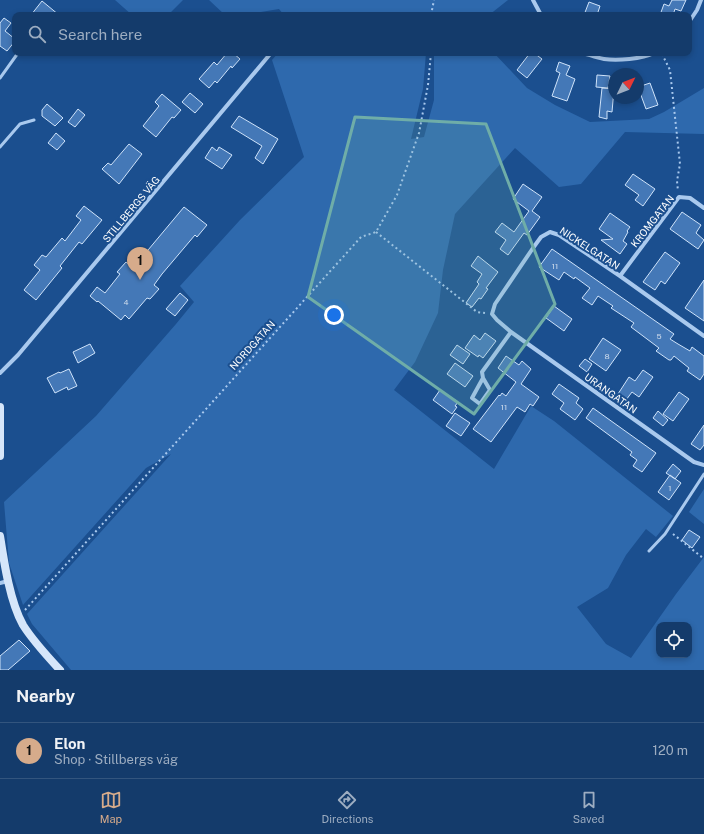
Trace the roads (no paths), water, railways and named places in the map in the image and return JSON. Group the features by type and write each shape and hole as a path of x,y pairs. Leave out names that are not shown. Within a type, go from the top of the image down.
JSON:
{"street":[{"path":"533,0 539,12"},
{"path":"692,18 701,0"},
{"name":"STILLBERGS VÄG","path":"0,373 18,355 268,56"},
{"path":"594,56 604,59 627,59 644,56"},
{"name":"KROMGATAN","path":"620,276 679,197 682,196 690,198 704,208"},
{"name":"NICKELGATAN","path":"492,314 495,304 533,248 541,237 550,232 558,235 620,276 704,336"},
{"name":"URANGATAN","path":"492,314 511,332 694,462 704,465"},
{"path":"483,378 472,398 480,404 490,390 483,378 482,372 511,332"},
{"path":"0,407 0,456"},
{"path":"0,536 4,582 19,617 30,635 60,670"}],"lane":[{"path":"0,78 16,56"},
{"path":"0,147 20,124 34,120"},
{"path":"649,551 665,534 704,474"}],"place":[{"name":"Elon","path":"140,280"}]}
